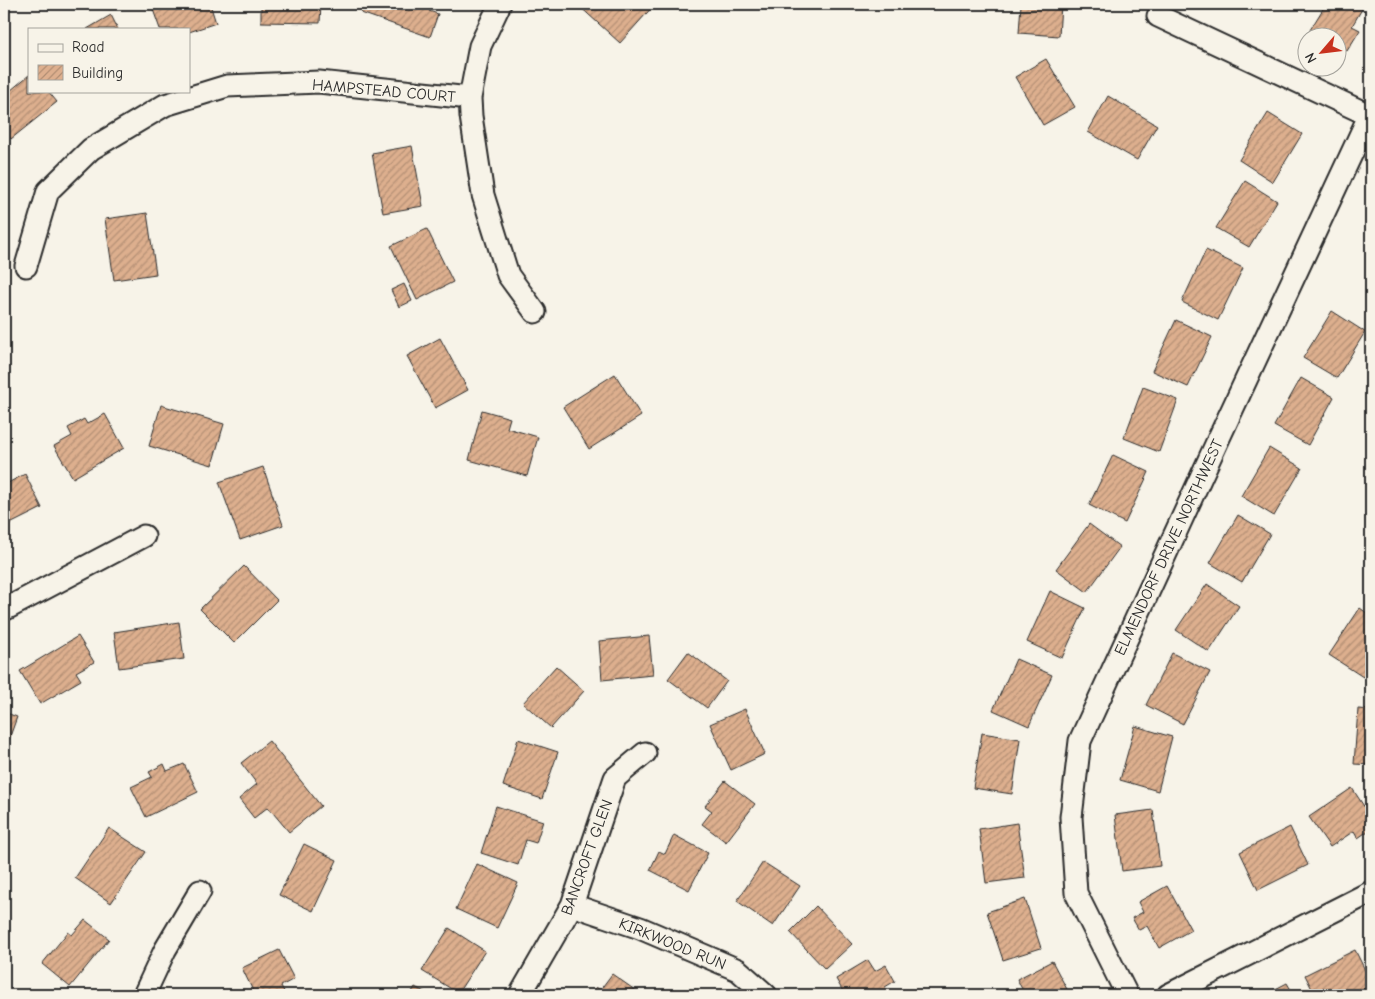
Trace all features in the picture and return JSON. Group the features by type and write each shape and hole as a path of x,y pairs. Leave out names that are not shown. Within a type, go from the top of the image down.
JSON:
{"street":[{"path":"500,4 480,46 470,98 483,196 508,275 535,312"},
{"path":"1158,16 1371,115"},
{"name":"HAMPSTEAD COURT","path":"26,266 48,191 91,148 165,105 227,86 319,82 470,98"},
{"name":"ELMENDORF DRIVE NORTHWEST","path":"1127,995 1076,893 1071,817 1080,741 1214,449 1371,115"},
{"path":"4,610 144,536"},
{"name":"BANCROFT GLEN","path":"520,995 572,906 615,778 645,754"},
{"path":"144,995 165,950 200,891"},
{"path":"1168,995 1371,892"},
{"name":"KIRKWOOD RUN","path":"572,906 640,928 738,970 766,995"}],"building":[{"path":"151,4 210,4 216,23 190,32 190,28 160,28"},
{"path":"261,4 321,4 320,23 261,22"},
{"path":"364,4 432,4 429,11 438,14 430,37 361,13"},
{"path":"577,4 655,4 620,43"},
{"path":"1021,4 1061,4 1059,36 1019,33"},
{"path":"1326,4 1365,4 1352,26 1360,30 1348,49 1348,28 1311,28"},
{"path":"111,15 118,28 89,28"},
{"path":"1046,59 1075,107 1043,125 1015,77"},
{"path":"28,76 28,92 49,92 57,102 11,139 4,130 4,96"},
{"path":"1108,96 1157,125 1137,160 1088,132"},
{"path":"1268,113 1302,134 1273,182 1239,160"},
{"path":"412,146 423,206 383,213 372,153"},
{"path":"1245,181 1277,201 1249,247 1216,228"},
{"path":"147,213 156,274 114,280 105,219"},
{"path":"427,229 453,282 417,300 391,246"},
{"path":"1206,250 1243,268 1218,320 1182,302"},
{"path":"404,284 412,301 399,307 391,290"},
{"path":"1332,311 1365,332 1337,378 1303,358"},
{"path":"1176,320 1212,337 1188,387 1152,371"},
{"path":"440,338 468,390 435,408 407,356"},
{"path":"615,374 641,416 589,449 563,407"},
{"path":"1301,378 1334,397 1308,445 1274,426"},
{"path":"1143,387 1178,400 1159,452 1124,438"},
{"path":"161,405 224,424 212,465 149,446"},
{"path":"482,410 510,418 507,428 538,437 527,476 469,460"},
{"path":"105,414 124,448 73,478 54,446 72,436 68,428 84,419 87,424"},
{"path":"1269,448 1302,468 1274,516 1241,496"},
{"path":"1113,455 1149,472 1125,523 1089,505"},
{"path":"263,467 283,525 240,540 219,482"},
{"path":"25,474 42,508 4,527 4,485"},
{"path":"1238,515 1270,534 1242,582 1210,563"},
{"path":"1089,524 1120,547 1087,592 1056,569"},
{"path":"244,566 277,600 234,643 200,609"},
{"path":"1207,584 1239,606 1209,652 1176,630"},
{"path":"1050,591 1085,608 1062,658 1027,642"},
{"path":"1360,608 1371,616 1371,664 1363,677 1329,655"},
{"path":"179,622 184,659 119,668 114,632"},
{"path":"78,636 94,662 76,672 81,680 40,704 20,671"},
{"path":"649,636 653,675 602,680 599,641"},
{"path":"688,652 727,681 707,708 668,679"},
{"path":"1172,653 1210,672 1183,724 1146,705"},
{"path":"1016,659 1052,675 1029,726 993,710"},
{"path":"556,666 584,691 551,728 523,703"},
{"path":"745,709 765,754 731,770 710,724"},
{"path":"1358,709 1371,710 1371,765 1354,764"},
{"path":"4,712 17,717 4,753"},
{"path":"1135,726 1172,737 1158,791 1120,780"},
{"path":"982,733 1020,739 1012,794 973,788"},
{"path":"518,739 558,752 542,799 503,786"},
{"path":"269,741 321,806 289,832 268,807 254,818 239,799 257,784 241,763"},
{"path":"164,764 167,771 184,764 198,792 146,817 131,787 152,777 149,772"},
{"path":"725,781 755,804 726,842 702,824 712,811 705,806"},
{"path":"1352,788 1371,817 1371,829 1358,838 1354,831 1330,847 1309,817"},
{"path":"496,806 543,821 536,843 526,840 518,865 481,853"},
{"path":"1153,810 1160,866 1122,871 1115,815"},
{"path":"1017,823 1025,878 986,883 979,829"},
{"path":"1290,827 1308,865 1258,890 1240,852"},
{"path":"109,828 146,852 111,903 75,878"},
{"path":"674,835 708,853 689,890 650,870 659,851 665,854"},
{"path":"304,844 337,860 313,911 279,895"},
{"path":"763,862 800,886 773,926 737,901"},
{"path":"477,864 518,883 497,928 456,909"},
{"path":"1167,886 1191,930 1159,948 1147,926 1139,930 1132,918 1143,912 1138,902"},
{"path":"1025,899 1041,948 1003,960 987,912"},
{"path":"816,906 852,944 825,969 790,932"},
{"path":"85,920 109,939 70,987 42,964 68,932 72,935"},
{"path":"449,928 485,951 458,993 422,971"},
{"path":"279,950 294,979 281,986 286,995 255,995 242,968"},
{"path":"1355,950 1371,982 1371,986 1352,995 1315,995 1305,975"},
{"path":"868,960 875,971 886,965 895,981 885,987 889,995 845,995 836,979"},
{"path":"1052,961 1070,995 1025,995 1017,979"},
{"path":"612,974 642,995 590,995 596,987 600,990"},
{"path":"1287,983 1294,995 1264,995"},
{"path":"415,987 430,995 410,995"}]}
